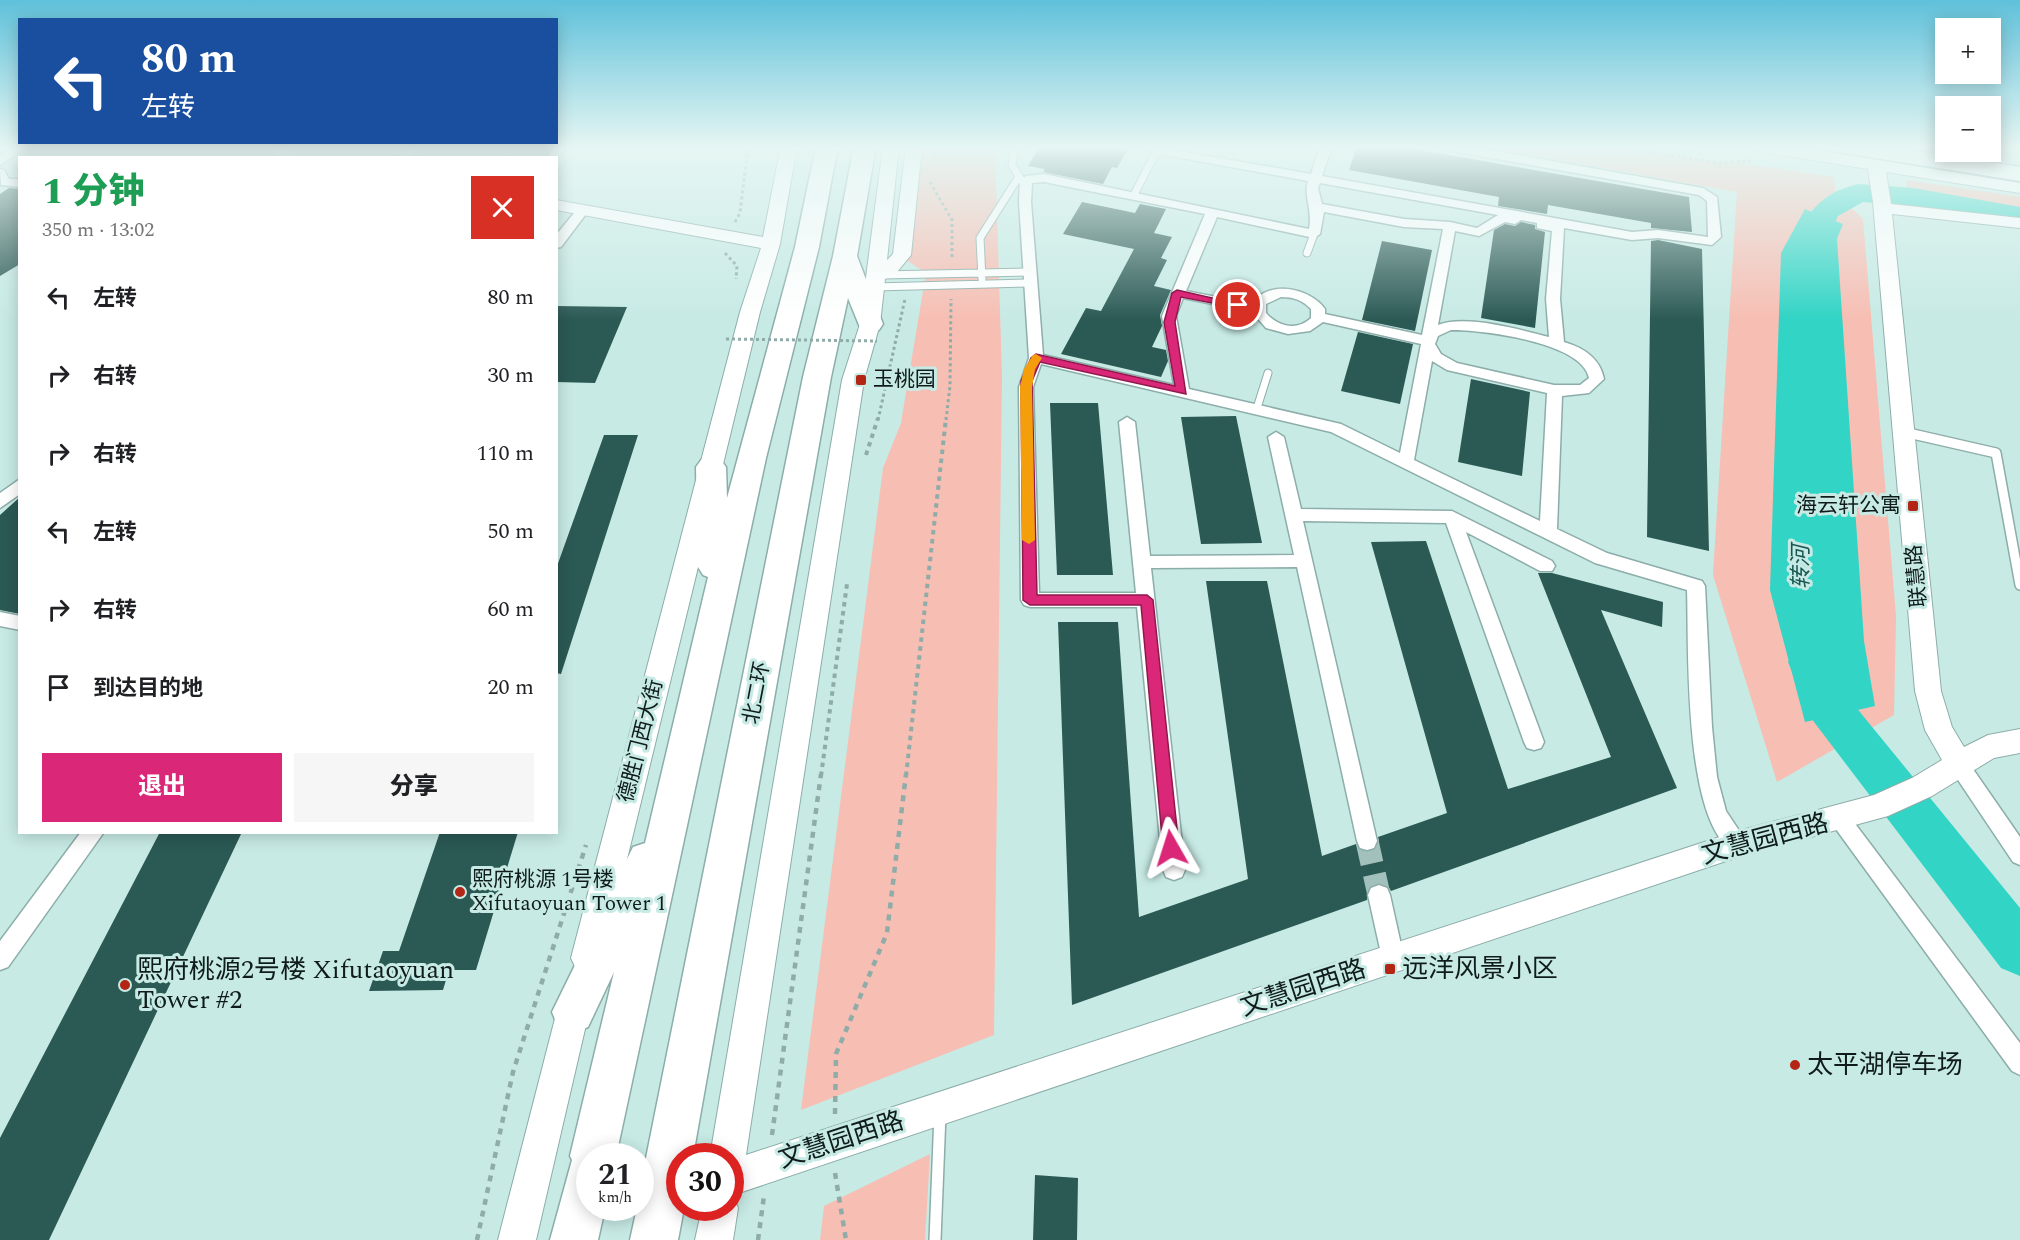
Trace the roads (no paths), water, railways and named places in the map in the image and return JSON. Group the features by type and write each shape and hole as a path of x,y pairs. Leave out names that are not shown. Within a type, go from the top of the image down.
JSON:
{"highway":[{"path":"797,204 795,215 807,247"},
{"path":"596,1143 751,458 807,247 815,204"},
{"name":"北二环","path":"654,1240 817,377 854,204"},
{"path":"845,256 873,333"},
{"path":"711,467 716,618"},
{"path":"573,1012 672,807"},
{"path":"574,1240 578,1221"}],"street":[{"name":"德胜门西大街","path":"517,1240 750,312 771,244 778,204"},
{"path":"730,1143 853,380 873,333 875,281 884,204"},
{"path":"875,281 902,255 908,204"},
{"path":"1022,204 1036,358 1026,387 1030,600 1147,600"},
{"path":"1172,204 1314,234 1318,221 1315,204"},
{"path":"1456,204 1632,236 1658,234 1701,242 1711,241 1715,237 1713,204"},
{"name":"联慧路","path":"1881,204 1928,691 1939,730 1959,765 2020,855"},
{"path":"1939,204 2020,223"},
{"path":"558,205 771,244"},
{"path":"1316,207 1400,223 1450,226 1479,232 1503,218 1559,229 1553,299 1557,344"},
{"path":"558,241 583,210"},
{"path":"1182,391 1169,322 1179,288 1212,213"},
{"path":"1406,460 1450,226"},
{"path":"1179,288 1260,304 1281,293 1299,295 1317,306 1319,318"},
{"path":"1260,304 1267,323 1285,329 1308,327 1319,318"},
{"path":"1319,318 1428,341"},
{"path":"1461,325 1557,344 1585,355 1594,365 1598,375 1594,384 1584,390 1555,390 1452,367 1432,353 1428,341 1440,328 1461,325"},
{"path":"1036,358 1336,428 1620,565 1696,586 1702,727 1707,777 1717,815 1738,844"},
{"path":"1548,532 1555,390"},
{"path":"1127,422 1173,870"},
{"path":"1276,437 1367,841"},
{"path":"0,502 18,487"},
{"path":"1294,515 1452,517 1546,566"},
{"path":"1452,517 1534,742"},
{"path":"1143,562 1304,561"},
{"path":"0,619 18,623"},
{"path":"1959,765 1988,747 2020,741"},
{"name":"文慧园西路","path":"744,1173 1738,844 1840,819 1878,807 1922,787 1959,765"},
{"path":"1840,819 2020,1063"},
{"path":"0,959 93,834"},
{"path":"1379,895 1393,958"},
{"path":"714,1240 718,1221"}],"lane":[{"path":"982,284 980,238 1003,204"},
{"path":"1307,253 1314,234"},
{"path":"875,281 951,273 982,273 1029,278"},
{"path":"875,281 908,286 982,284 1029,278"},
{"path":"1257,408 1268,373"},
{"path":"1903,431 1996,453 2020,585"},
{"path":"935,1240 941,1108"}],"water":[{"path":"1805,209 1843,224 1837,239 1864,641 1875,706 1805,722 1770,590 1781,253"}],"waterway":[{"name":"转河","path":"1800,269 1819,222 1827,210 1838,204"},
{"name":"转河","path":"1952,204 2020,216"},
{"name":"转河","path":"1810,662 1827,705 2020,950"}],"tunnel":[{"path":"1367,841 1379,895"}],"place":[{"name":"玉桃园","path":"861,380"},
{"name":"海云轩公寓","path":"1913,506"},
{"name":"熙府桃源 1号楼 Xifutaoyuan Tower 1","path":"460,892"},
{"name":"远洋风景小区","path":"1390,969"},
{"name":"熙府桃源2号楼 Xifutaoyuan Tower #2","path":"125,985"},
{"name":"太平湖停车场","path":"1795,1065"}]}
